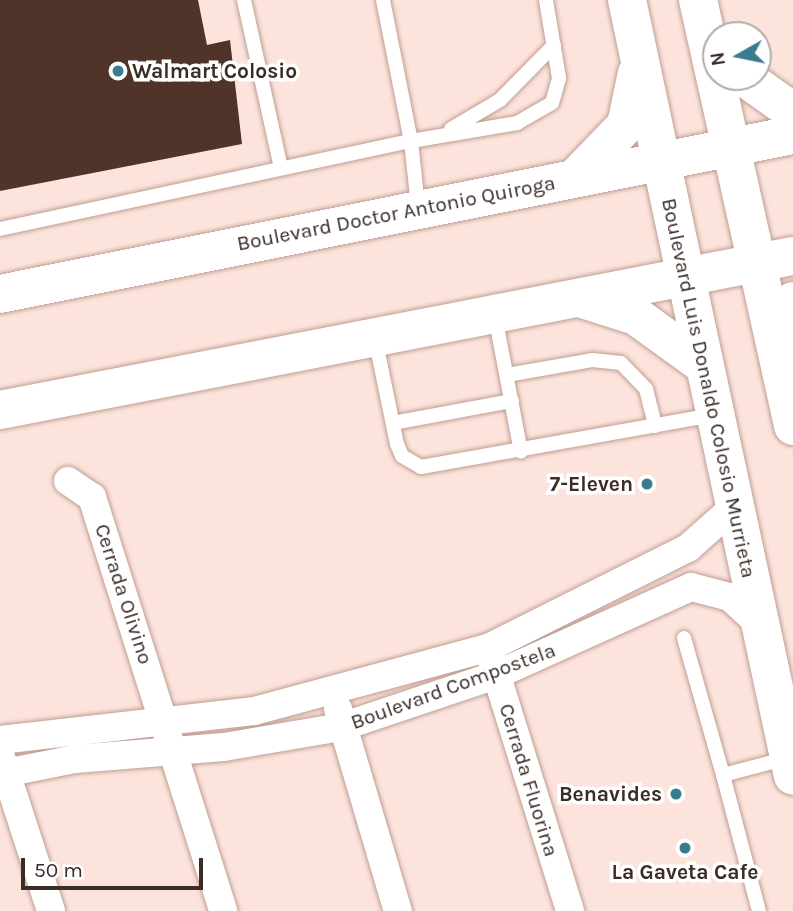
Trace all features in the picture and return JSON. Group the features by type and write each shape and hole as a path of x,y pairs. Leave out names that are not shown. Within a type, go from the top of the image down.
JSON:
{"main road":[{"name":"Boulevard Luis Donaldo Colosio Murrieta","path":"627,0 705,366 732,509 791,767"},
{"path":"698,0 704,21"},
{"path":"576,177 626,125 639,54"},
{"path":"721,91 732,148 775,259 781,371 793,426"},
{"path":"764,91 793,112"},
{"name":"Boulevard Doctor Antonio Quiroga","path":"0,294 793,135"},
{"path":"0,410 374,333 775,259"},
{"path":"573,297 636,316 705,366"},
{"path":"781,371 793,301"}],"street":[{"name":"Cerrada Olivino","path":"68,481 92,497 166,719 222,911"},
{"name":"Boulevard Compostela","path":"0,740 254,711 335,693 488,648 597,597 688,548 732,509"},
{"name":"Boulevard Compostela","path":"2,767 174,750 341,727 496,676 691,587 730,597 759,624"},
{"path":"597,597 609,624"},
{"name":"Cerrada Fluorina","path":"488,648 570,911"},
{"path":"335,693 341,727 398,911"},
{"path":"2,767 51,911"}],"lane":[{"path":"244,0 281,168"},
{"path":"383,0 411,141 418,209"},
{"path":"0,229 537,116 558,90 546,0"},
{"path":"444,134 500,100 554,45"},
{"path":"494,311 521,452"},
{"path":"374,333 402,456 421,467 521,452 714,415"},
{"path":"508,376 592,359 621,363 646,389 655,426"},
{"path":"393,423 512,401"},
{"path":"684,638 759,911"},
{"path":"723,775 791,767"}],"building":[{"name":"Walmart Colosio","path":"0,0 198,0 207,45 230,40 242,144 0,191"}],"place":[{"name":"Walmart Colosio","path":"118,71"},
{"name":"7-Eleven","path":"647,484"},
{"name":"Benavides","path":"676,794"},
{"name":"La Gaveta Cafe","path":"685,848"}]}
